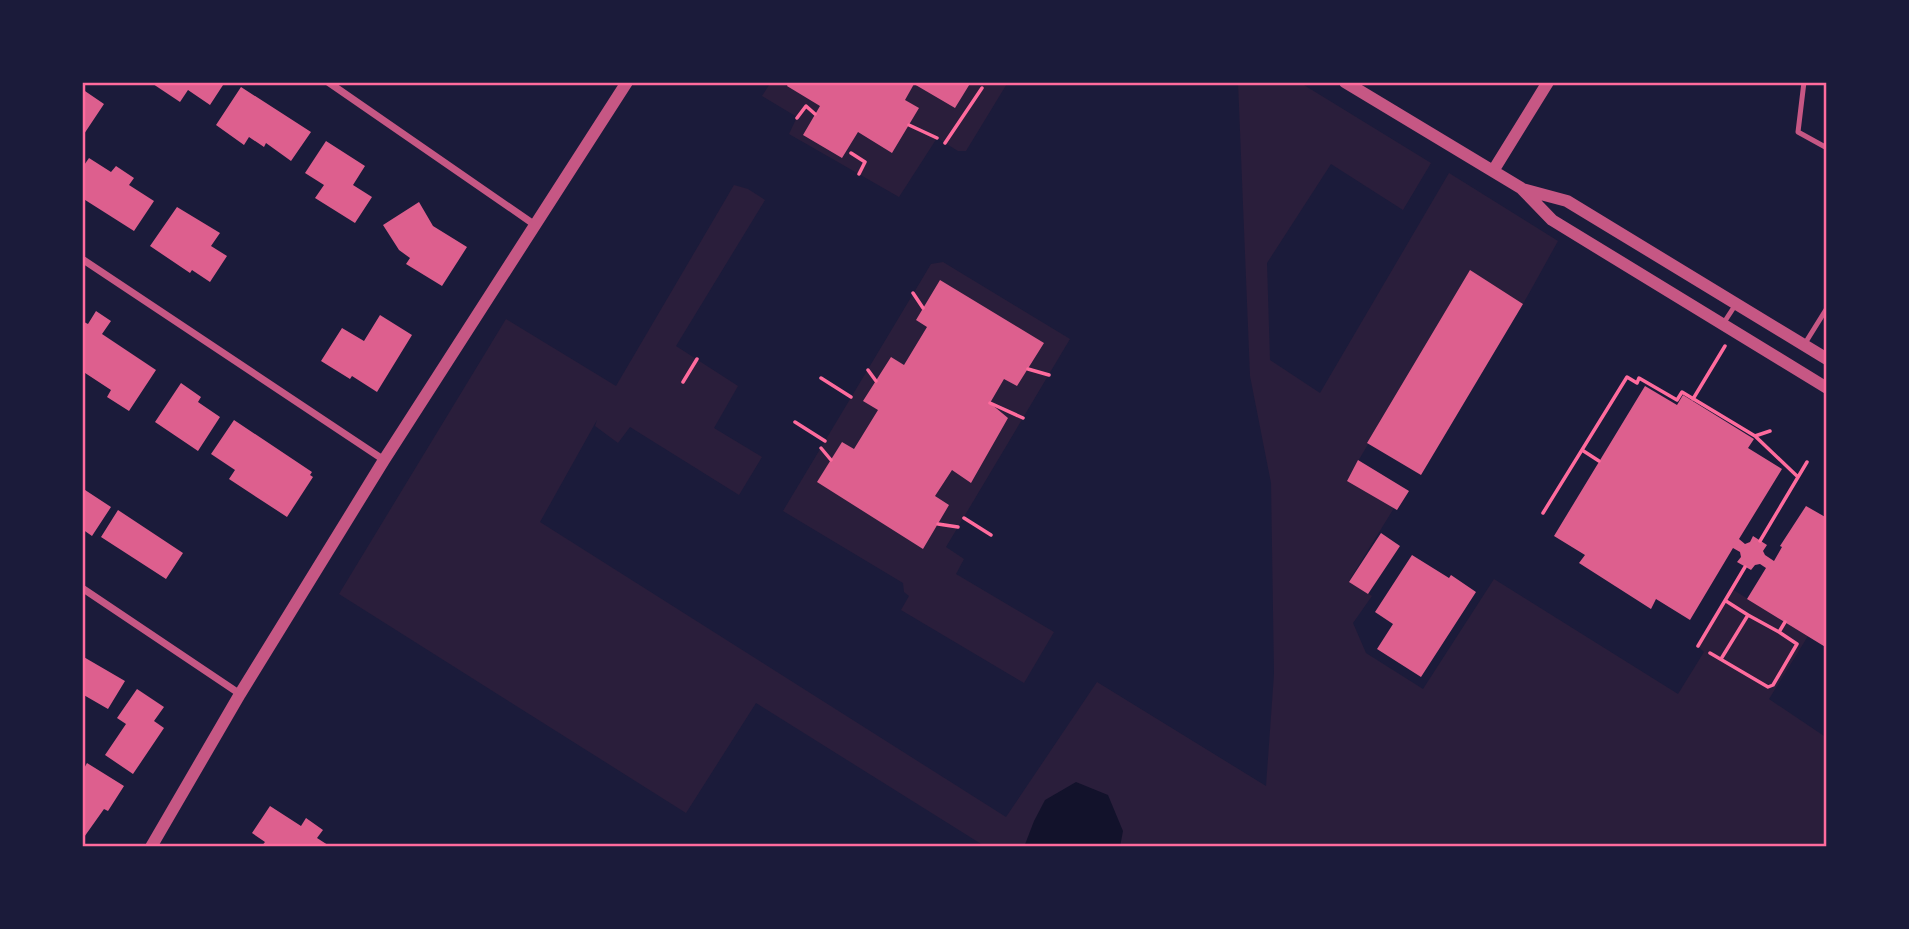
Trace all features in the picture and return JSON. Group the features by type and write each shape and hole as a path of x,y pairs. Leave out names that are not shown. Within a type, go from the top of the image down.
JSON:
{"street":[{"path":"328,82 535,225"},
{"path":"150,847 240,694 384,460 627,82"},
{"path":"1345,82 1521,188 1552,220 1827,388"},
{"path":"1493,171 1548,82"},
{"path":"1521,188 1567,201 1827,359"},
{"path":"82,259 384,460"},
{"path":"82,588 240,694"}],"lane":[{"path":"1804,82 1798,132 1827,148"},
{"path":"1723,324 1736,303"},
{"path":"1804,345 1827,308"}],"path":[{"path":"945,143 982,88"},
{"path":"797,118 806,106 815,114"},
{"path":"909,125 937,138"},
{"path":"851,153 866,162 859,174"},
{"path":"913,293 923,308"},
{"path":"1693,399 1726,344"},
{"path":"683,382 697,359"},
{"path":"1028,369 1049,375"},
{"path":"868,370 876,381"},
{"path":"1543,513 1627,377 1637,383 1639,378 1677,400 1682,392 1755,436 1798,477"},
{"path":"821,379 851,397"},
{"path":"990,403 1023,418"},
{"path":"795,422 825,441"},
{"path":"1755,436 1770,432"},
{"path":"821,448 831,460"},
{"path":"1582,450 1599,461"},
{"path":"1760,541 1807,462"},
{"path":"964,518 991,535"},
{"path":"938,524 958,527"},
{"path":"1698,646 1745,567"},
{"path":"1710,653 1768,687 1773,685 1797,644 1725,601"},
{"path":"1721,659 1748,615"},
{"path":"1779,632 1785,622"}],"shaded area":[{"path":"771,82 1008,82 966,151 958,151 937,138 899,197 789,134 797,117 762,96"},
{"path":"1238,82 1299,82 1431,163 1403,210 1331,164 1267,263 1270,360 1320,393 1449,173 1558,241 1523,304 1470,271 1347,480 1394,508 1349,581 1372,596 1353,623 1366,653 1423,689 1494,579 1678,694 1704,652 1698,646 1732,589 1808,636 1769,699 1827,738 1827,847 986,847 756,703 686,813 339,594 506,319 616,386 734,185 748,189 765,200 676,346 738,386 714,428 762,457 739,495 630,427 618,443 595,426 597,420 540,522 1006,817 1097,682 1266,786 1274,674 1271,483 1250,376"},
{"path":"943,262 1070,339 946,547 964,559 956,574 1054,632 1024,683 901,610 909,596 904,592 903,583 783,511 931,264"},
{"path":"1076,782 1108,795 1123,831 1120,847 1024,847 1045,800"}],"building":[{"path":"150,82 225,82 210,105 188,90 180,102"},
{"path":"789,82 971,82 955,108 914,84 905,100 919,108 892,153 858,132 842,158 803,135 820,106 787,86"},
{"path":"241,87 311,132 291,161 266,143 264,147 249,137 244,145 216,125"},
{"path":"82,89 104,104 82,137"},
{"path":"326,141 365,166 353,185 372,197 355,223 315,198 324,185 305,173"},
{"path":"89,158 111,172 116,166 134,178 129,185 154,201 134,231 82,198 82,168"},
{"path":"419,202 433,226 467,247 442,286 406,264 410,258 399,250 383,225"},
{"path":"177,207 220,233 211,246 227,256 210,282 192,270 190,273 150,246"},
{"path":"1470,270 1523,304 1421,475 1367,443"},
{"path":"940,280 1044,343 1017,386 1004,379 990,403 1008,418 971,483 952,470 935,496 949,505 923,549 817,482 842,442 854,449 878,410 863,401 891,357 904,365 927,327 916,320"},
{"path":"96,311 111,321 102,334 156,370 129,411 107,397 111,390 82,371 82,324 88,324"},
{"path":"380,315 412,335 377,392 321,361 342,328 364,341"},
{"path":"181,383 201,397 198,402 220,417 198,451 155,422"},
{"path":"1645,386 1677,405 1683,395 1754,439 1748,448 1782,469 1739,539 1745,544 1750,542 1753,536 1767,545 1763,551 1774,561 1782,547 1780,546 1806,506 1827,518 1827,648 1747,599 1766,568 1760,564 1751,570 1737,562 1741,557 1740,552 1733,548 1690,620 1656,599 1651,609 1579,563 1585,555 1554,536"},
{"path":"234,420 312,472 310,475 313,477 287,517 229,479 235,470 211,454"},
{"path":"1358,460 1409,491 1397,510 1347,481"},
{"path":"82,488 111,507 92,536 82,529"},
{"path":"118,510 183,553 166,579 101,537"},
{"path":"1381,533 1400,546 1368,594 1349,582"},
{"path":"1412,555 1449,578 1451,575 1476,592 1421,677 1377,649 1393,624 1375,612"},
{"path":"82,656 125,681 108,709 82,694"},
{"path":"137,689 164,707 154,721 164,728 133,774 105,755 126,724 117,718"},
{"path":"87,763 124,786 108,811 104,809 82,840 82,772"},
{"path":"270,806 301,826 306,818 323,830 317,838 331,847 261,847 265,842 252,833"}]}
